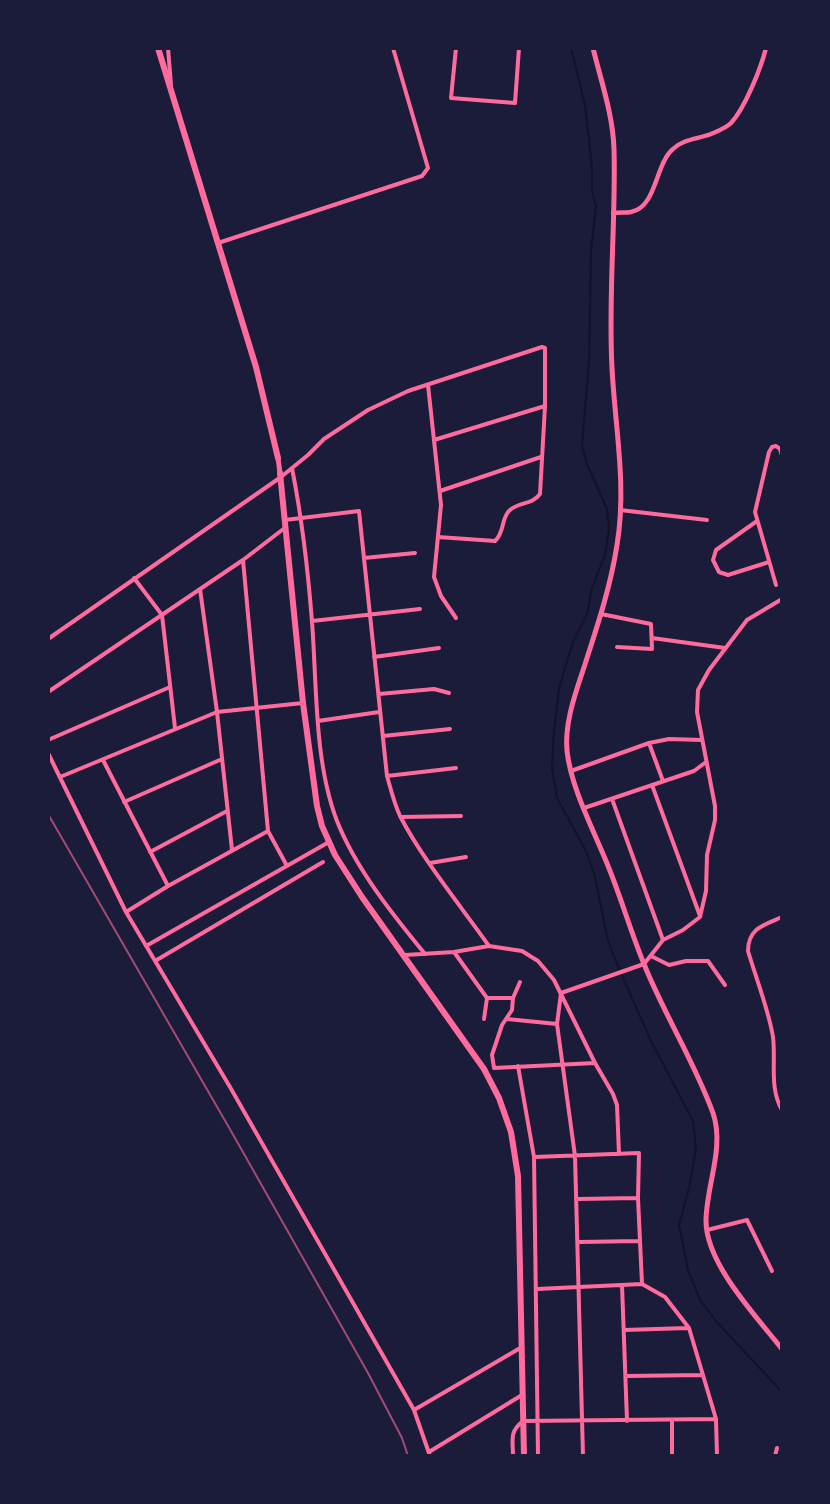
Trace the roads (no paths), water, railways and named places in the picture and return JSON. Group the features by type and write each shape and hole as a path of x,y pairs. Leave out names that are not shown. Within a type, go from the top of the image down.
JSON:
{"main road":[{"path":"158,48 256,368 278,458 303,704 317,806 329,842 362,897 484,1069 499,1098 511,1132 518,1176 524,1456"},
{"path":"593,48 613,139 612,366 620,460 620,510 613,568 569,719 567,751 571,771 644,964 694,1068 716,1125 717,1138 706,1230 718,1263 734,1288 782,1348"}],"street":[{"path":"168,48 172,94"},
{"path":"218,243 422,176 426,172 428,168 393,48"},
{"path":"456,48 451,98 515,103 519,48"},
{"path":"613,213 633,212 649,199 664,160 671,149 680,143 708,135 730,124 754,82 766,48"},
{"path":"48,639 292,467 324,439 368,410 408,391 542,347 547,352 540,494 533,502 511,508 507,512 501,536 495,541 438,537"},
{"path":"428,385 441,505 434,577 441,596 456,618"},
{"path":"434,440 545,406"},
{"path":"776,585 755,512 772,447 776,446 780,449 782,456"},
{"path":"440,491 542,457"},
{"path":"292,467 302,518 312,621 318,721 330,798 345,840 376,891 425,954"},
{"path":"620,510 707,520"},
{"path":"48,692 243,560 286,523 302,518 359,511 387,776 401,817 430,863 489,946"},
{"path":"757,521 716,550 713,560 719,572 728,575 769,562"},
{"path":"364,558 416,553"},
{"path":"243,560 267,831 287,866"},
{"path":"134,579 162,615 175,728"},
{"path":"200,589 217,712 232,850"},
{"path":"561,993 644,964 663,940 683,930 700,917 706,891 707,855 715,820 715,806 697,712 698,690 709,670 747,620 782,599"},
{"path":"312,621 420,609"},
{"path":"600,614 651,624 652,650 617,647"},
{"path":"652,638 726,648"},
{"path":"374,657 439,648"},
{"path":"48,740 170,687"},
{"path":"379,694 434,688 449,693"},
{"path":"60,777 217,712 303,704"},
{"path":"318,721 379,712"},
{"path":"383,736 450,729"},
{"path":"571,771 649,743 669,739 702,740"},
{"path":"649,743 663,781"},
{"path":"48,753 126,912 230,1087 414,1410 429,1454 523,1395"},
{"path":"124,802 222,759"},
{"path":"103,760 168,886"},
{"path":"585,808 694,771 706,762"},
{"path":"387,776 456,768"},
{"path":"652,785 700,917"},
{"path":"612,799 663,940"},
{"path":"150,852 227,811"},
{"path":"401,817 461,816"},
{"path":"126,912 267,831"},
{"path":"146,946 329,842"},
{"path":"430,863 466,857"},
{"path":"155,961 323,862"},
{"path":"782,917 759,927 748,942 748,951 772,1035 773,1074 778,1103 782,1110"},
{"path":"404,956 454,952 489,946 522,951 538,961 554,980 613,1094 617,1105 620,1154"},
{"path":"454,952 487,998 484,1020"},
{"path":"651,956 669,965 686,961 708,961 725,985"},
{"path":"520,982 513,998 512,1010 506,1019 492,1055 494,1068 595,1063"},
{"path":"561,993 557,1024 575,1156 583,1456"},
{"path":"487,998 513,998"},
{"path":"506,1019 557,1024"},
{"path":"518,1066 534,1157 538,1456"},
{"path":"534,1157 639,1153 638,1198 642,1284"},
{"path":"577,1199 638,1198"},
{"path":"706,1230 747,1220 772,1271"},
{"path":"578,1242 639,1241"},
{"path":"537,1289 642,1284 665,1297 689,1328 716,1419 717,1456"},
{"path":"622,1285 627,1420"},
{"path":"624,1330 689,1328"},
{"path":"414,1410 522,1347"},
{"path":"626,1376 703,1375"},
{"path":"513,1456 513,1433 516,1426 523,1421 716,1419"},
{"path":"672,1421 672,1456"},
{"path":"775,1456 777,1448"}],"waterway":[{"path":"571,48 585,105 592,168 592,191 596,206 591,251 589,362 582,446 587,464 607,509 609,528 605,555 592,588 587,614 573,642 559,688 552,768 557,798 586,851 595,877 607,937 614,957 650,1039 693,1121 696,1149 679,1225 688,1270 700,1300 716,1321 782,1392"}],"railway":[{"path":"48,814 368,1373 402,1438 408,1456"}]}
